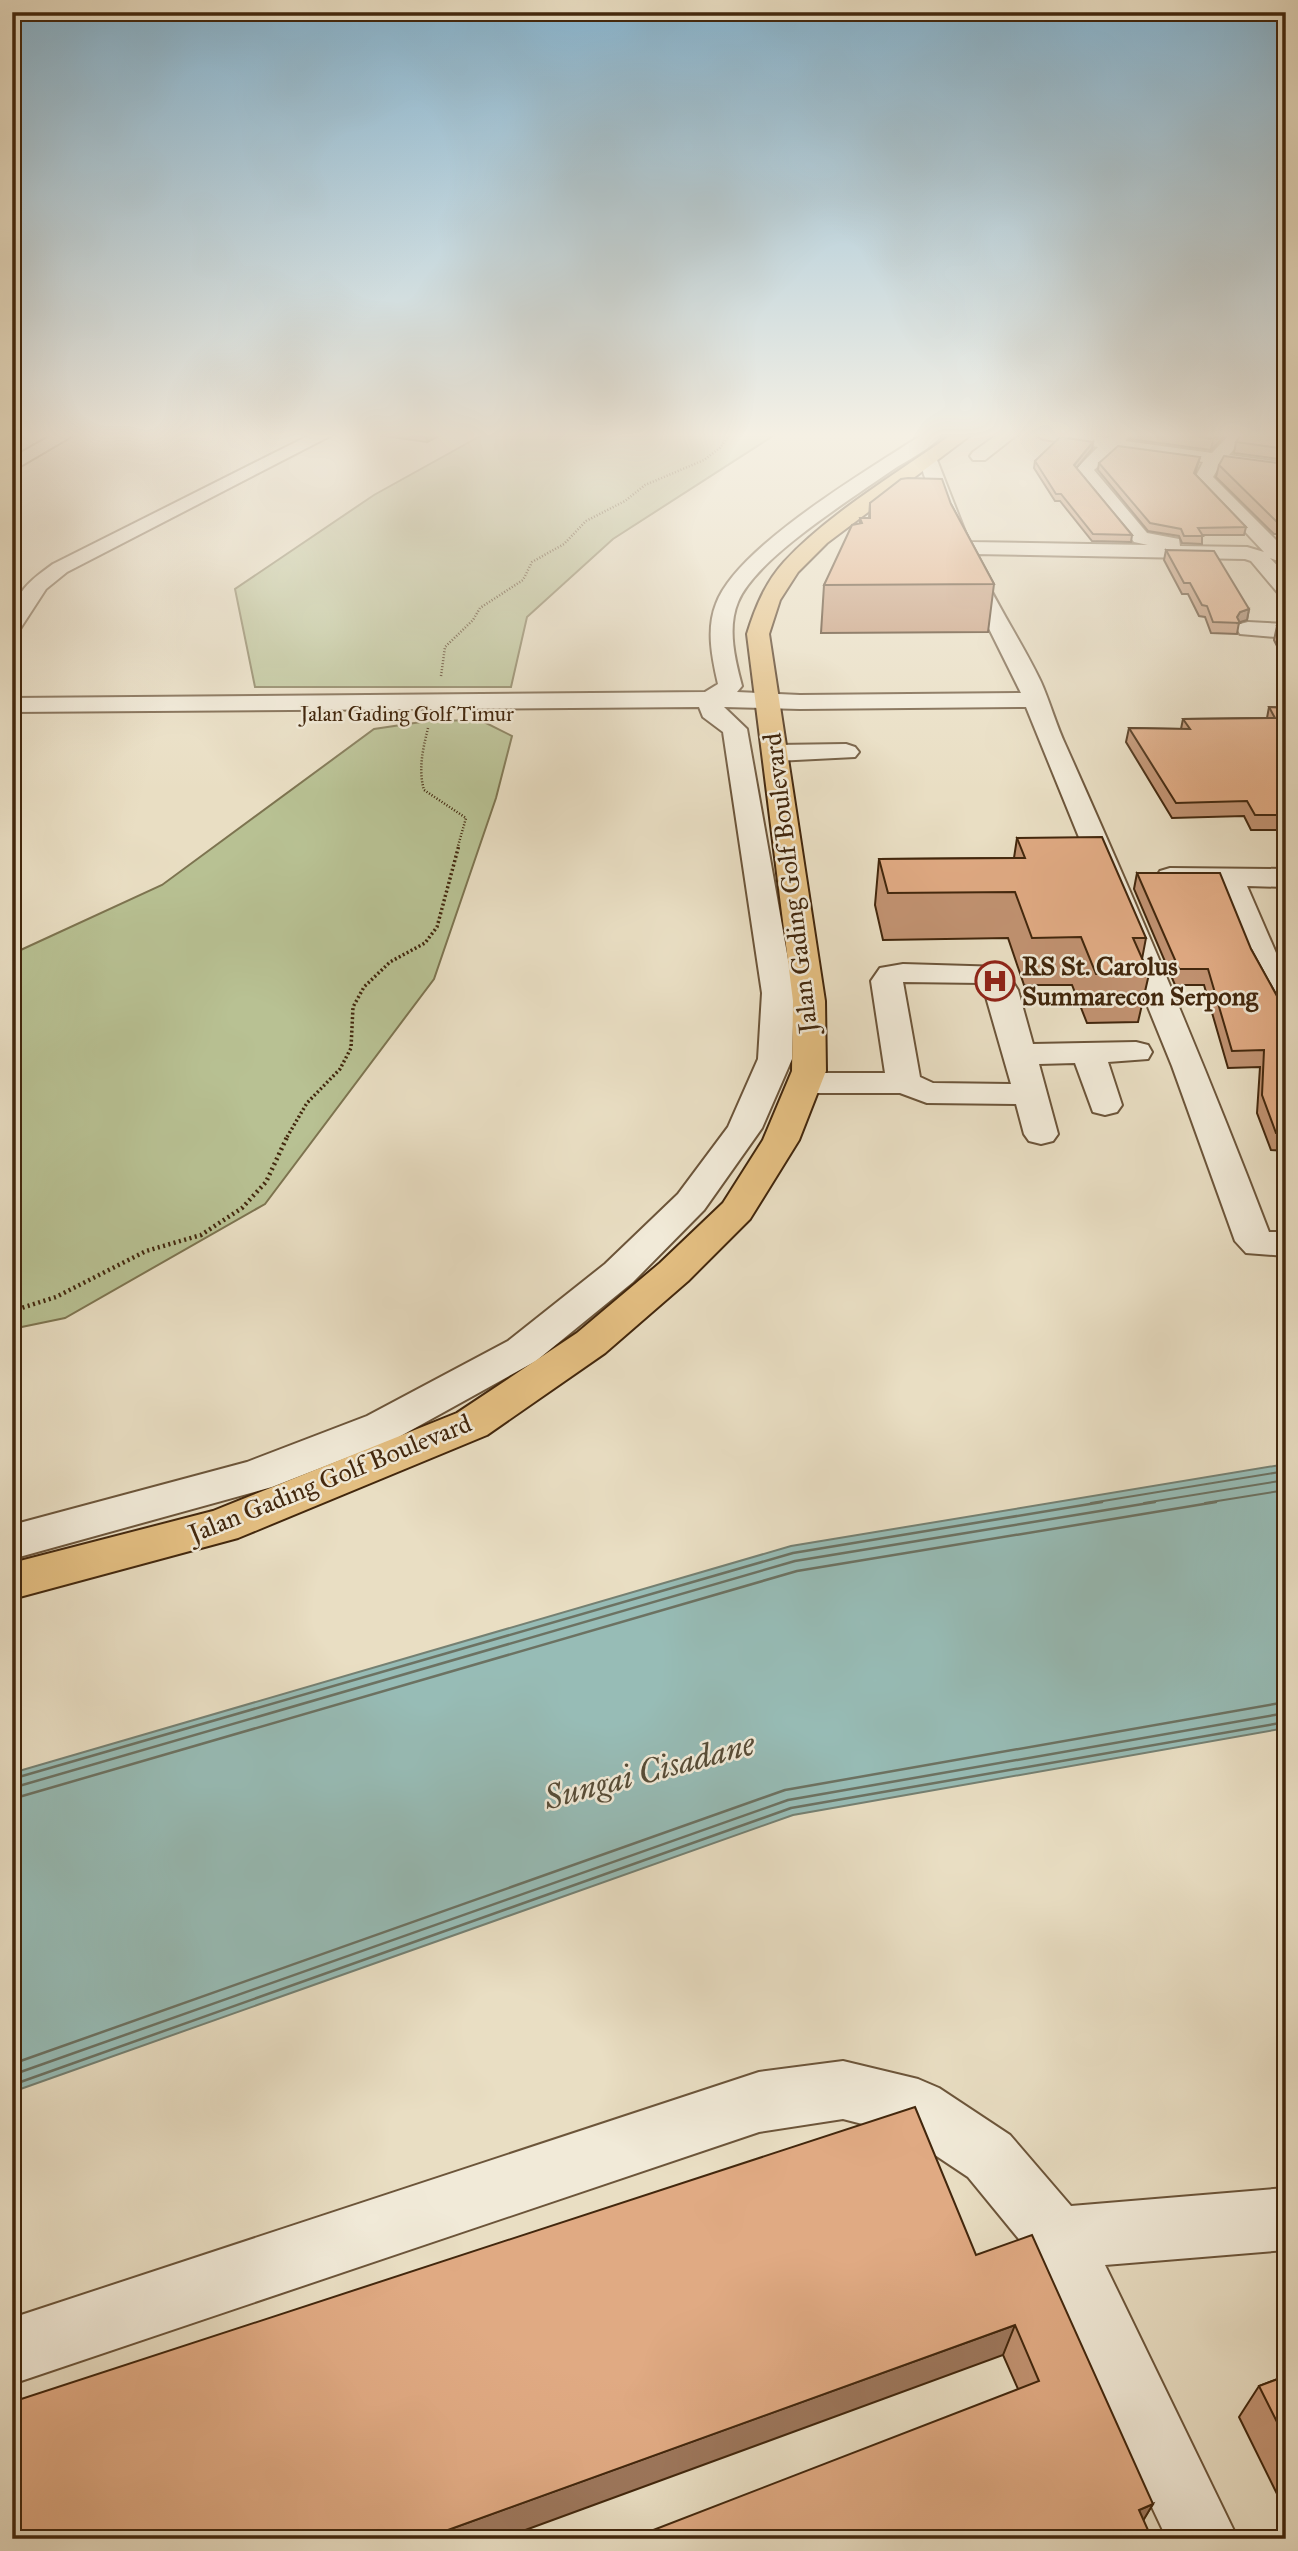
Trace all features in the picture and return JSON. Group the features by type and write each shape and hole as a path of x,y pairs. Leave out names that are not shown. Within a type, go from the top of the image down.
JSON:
{"main road":[{"name":"Jalan Gading Golf Boulevard","path":"12,1581 222,1526 472,1424 591,1343 674,1272 737,1211 781,1140 807,1083 810,1001 775,749 779,704 758,634 769,600 790,568 805,553"}],"street":[{"path":"12,624 38,585 60,568 90,553"},
{"name":"Jalan Gading Golf Boulevard","path":"12,1542 257,1476 382,1427 522,1351 619,1273 691,1202 750,1117 775,1059 778,993 734,729 711,706 730,686 720,645 727,601 741,578 770,553"},
{"path":"963,553 1036,700 1052,743 1112,877 1189,1066 1254,1241 1259,1244 1286,1244"},
{"path":"1251,553 1258,557 1286,588"},
{"path":"1248,629 1286,631"},
{"name":"Jalan Gading Golf Timur","path":"12,716 1036,700"},
{"name":"Jalan Gading Golf Timur","path":"12,705 711,706"},
{"path":"775,749 845,749"},
{"path":"1112,877 1286,878"},
{"path":"1229,877 1264,965 1286,1005"},
{"path":"906,1083 888,990 887,981 891,975 992,974 1002,990 1041,1134"},
{"path":"1019,1054 1136,1052"},
{"path":"1088,1053 1105,1105"},
{"path":"807,1083 906,1083 927,1093 1031,1094"},
{"path":"12,2351 759,2102 843,2090 918,2109 989,2156 1058,2238 1142,2406 1203,2539"},
{"path":"1058,2238 1286,2219"}],"path":[{"path":"437,683 444,673 444,647 473,620 480,608 510,591 523,580 532,562 548,553"},
{"path":"12,1311 56,1297 146,1251 201,1235 242,1208 266,1182 286,1136 307,1103 340,1069 351,1048 353,1007 364,987 390,962 425,943 437,927 466,818 424,790 421,783 423,750 428,728"}],"green space":[{"path":"288,553 598,553 527,617 511,687 255,687 235,589"},
{"path":"480,720 512,736 496,798 434,979 265,1204 65,1318 12,1329 12,954 162,885 374,729 428,721"}],"water":[{"name":"Sungai Cisadane","path":"1286,1464 1286,1728 793,1815 12,2092 12,1773 791,1546"}],"building":[{"path":"839,553 977,553 994,584 824,585"},
{"path":"1168,553 1215,553 1249,609 1240,612 1237,617 1240,623 1213,622 1207,606 1202,605 1190,583 1184,583"},
{"path":"1277,626 1286,626 1286,644"},
{"path":"1269,707 1286,708 1286,815 1255,815 1247,801 1176,803 1129,728 1190,729 1183,719 1275,718"},
{"path":"1102,837 1146,938 1133,938 1149,974 1096,974 1081,937 1032,938 1015,892 888,893 879,859 1025,858 1017,838"},
{"path":"1137,873 1220,873 1251,949 1277,996 1286,998 1286,1133 1276,1133 1262,1095 1264,1050 1232,1051 1208,969 1179,969"},
{"path":"915,2107 976,2255 1032,2235 1153,2504 1139,2510 1152,2539 630,2539 1039,2381 1015,2325 423,2539 12,2539 12,2402"},
{"path":"1286,2376 1286,2440 1259,2386"}],"place":[{"name":"RS St. Carolus Summarecon Serpong","path":"995,981"}]}
